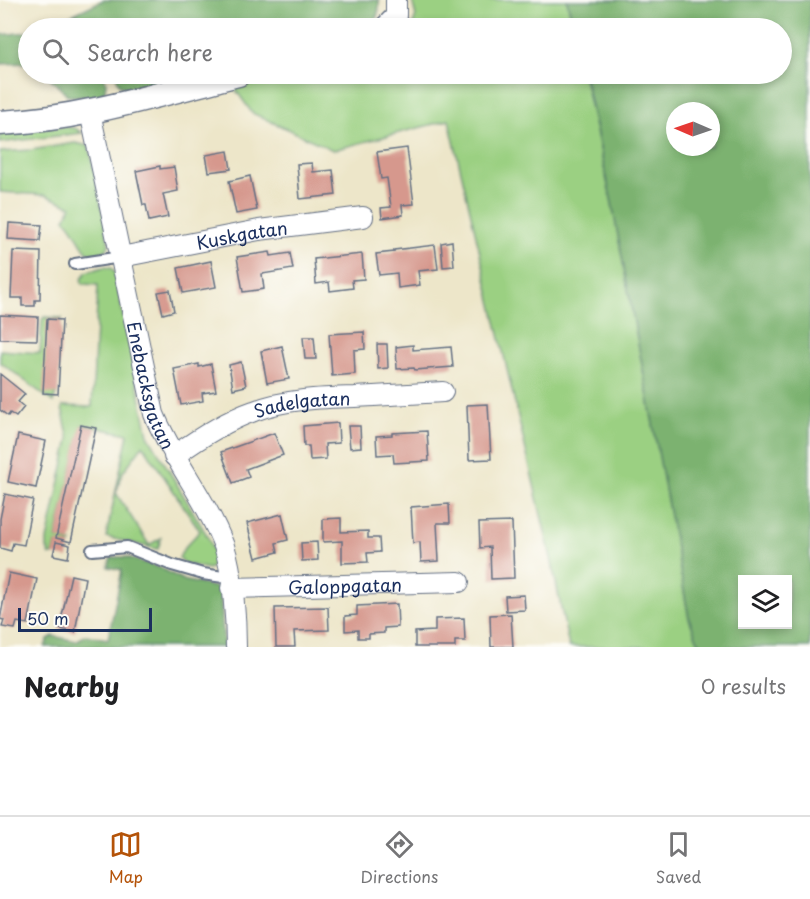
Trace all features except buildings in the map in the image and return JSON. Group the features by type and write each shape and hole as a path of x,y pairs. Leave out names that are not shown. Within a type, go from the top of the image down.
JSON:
{"street":[{"path":"0,123 48,119 90,112 199,84"},
{"name":"Enebacksgatan","path":"90,112 154,414 174,456 212,519 224,546 231,583 236,647"},
{"name":"Kuskgatan","path":"122,257 259,230 363,217"},
{"name":"Sadelgatan","path":"174,456 225,423 269,406 326,398 443,392"},
{"name":"Galoppgatan","path":"231,583 459,582"}],"lane":[{"path":"75,264 122,257"},
{"path":"92,550 127,547 172,565 231,583"}],"green space":[{"path":"103,0 379,0 376,18 65,18"},
{"path":"412,0 567,0 571,18 415,18"},
{"path":"567,0 810,0 810,647 703,647 697,639 689,618 612,203 586,84 792,84 792,18 572,18"},
{"path":"18,33 18,63 0,64 0,35"},
{"path":"56,84 106,84 104,98 68,96"},
{"path":"119,84 154,84 129,90"},
{"path":"242,84 585,84 612,203 689,618 702,647 569,647 551,558 449,120 333,150 252,113 233,86"},
{"path":"75,128 82,133 0,143 0,132"},
{"path":"75,143 89,146 109,245 101,253 89,253 65,219 71,206 45,195 0,192 0,152"},
{"path":"104,267 114,271 148,435 208,537 215,563 209,569 186,564 179,558 184,548 200,531 143,445 123,472 116,493 149,545 161,538 158,549 106,537 128,434 82,425 56,538 71,542 70,545 56,543 53,555 50,555 47,548 69,439 62,408 63,406 92,407 98,285 83,284 81,281 86,272"},
{"path":"44,317 62,318 62,320 48,319 56,394 53,402 0,362 0,350 40,353"},
{"path":"126,557 161,568 183,580 220,588 224,647 45,647 48,639 53,636 76,641 86,635 108,639 122,570 108,567 111,558"}]}
